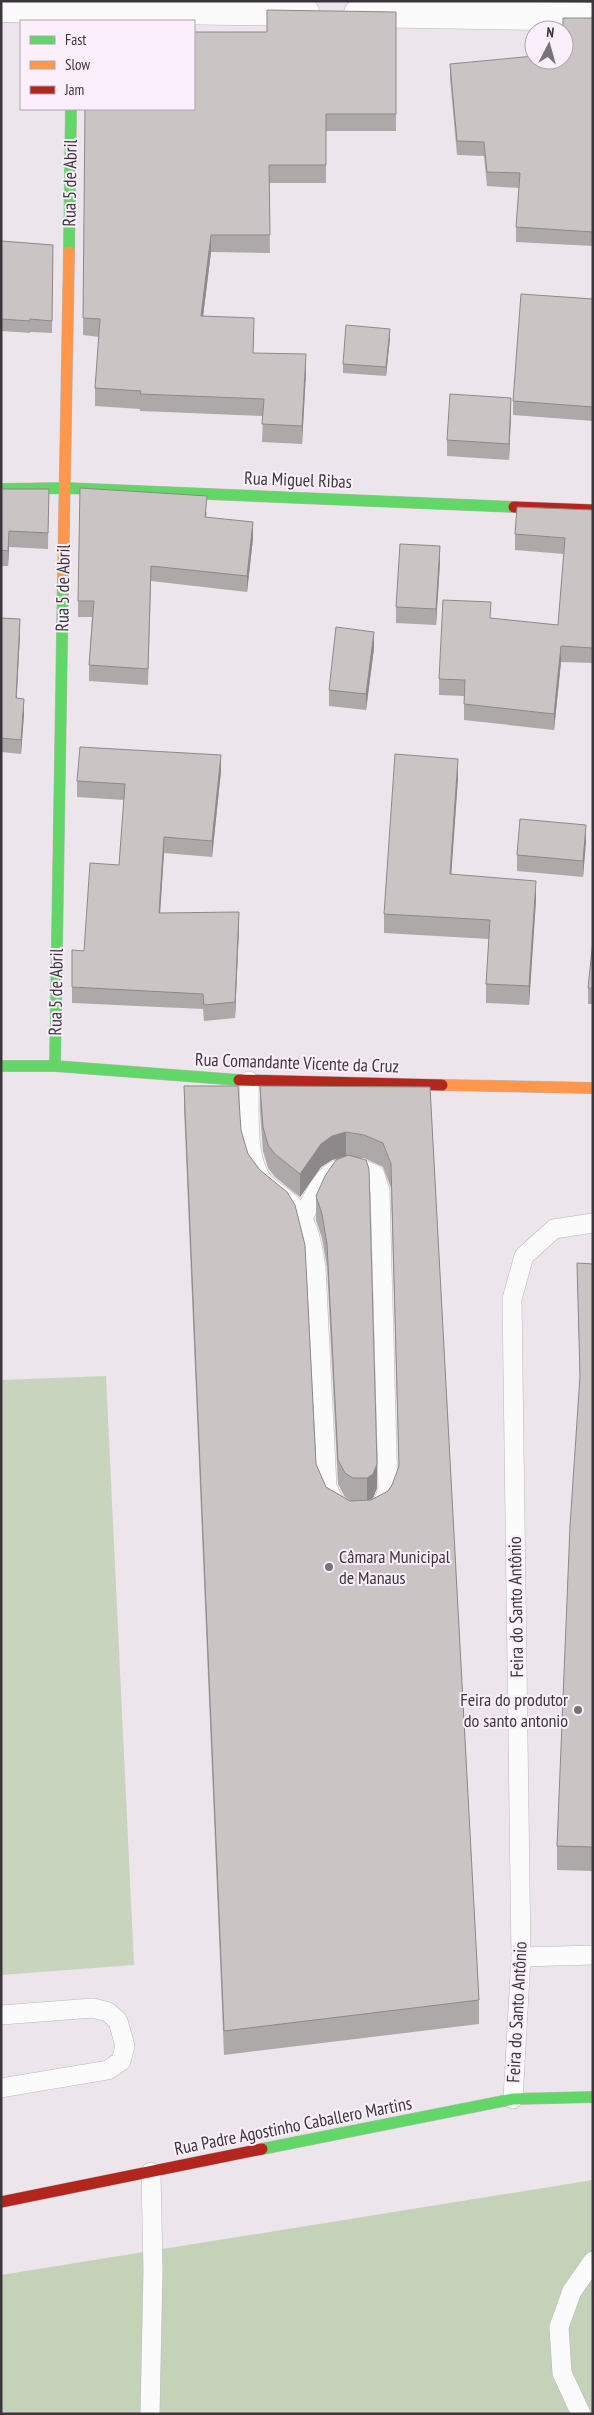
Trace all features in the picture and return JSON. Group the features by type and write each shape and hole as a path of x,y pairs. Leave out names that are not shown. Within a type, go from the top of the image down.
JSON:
{"street":[{"path":"1,8 593,17"},
{"name":"Rua 5 de Abril","path":"55,1066 71,110"},
{"name":"Rua Miguel Ribas","path":"1,489 65,488 593,510"},
{"name":"Rua Comandante Vicente da Cruz","path":"1,1066 55,1066 249,1081 593,1088"},
{"name":"Rua Padre Agostinho Caballero Martins","path":"1,2202 513,2099 593,2097"}],"lane":[{"path":"249,1081 252,1155 258,1174 271,1189 289,1202 303,1218 312,1239 316,1268 327,1487 336,1505 350,1513 370,1513 382,1505 388,1490 380,1191 375,1175 361,1167 343,1168 329,1174 317,1188 303,1218"},
{"name":"Feira do Santo Antônio","path":"513,2099 521,1957 512,1299 524,1256 554,1229 593,1223"},
{"path":"521,1957 593,1955"},
{"path":"1,2015 93,2008 108,2012 118,2021 125,2046 121,2061 108,2070 1,2088"},
{"path":"150,2414 153,2271 151,2172"},
{"path":"581,2414 562,2374 559,2327 572,2291 593,2261"}],"green space":[{"path":"106,1376 134,1965 1,1975 1,1380"},
{"path":"593,2180 593,2414 1,2414 1,2275"}],"building":[{"path":"267,10 396,12 396,114 326,114 326,165 269,165 270,235 211,235 201,316 254,318 253,353 306,354 302,426 262,424 264,399 140,394 141,391 95,388 100,319 83,318 85,110 195,110 195,32 267,32"},
{"path":"563,18 593,18 593,232 516,227 520,173 487,172 484,142 457,141 450,64 524,57 524,70 574,70 574,20 563,20"},
{"path":"1,241 53,245 52,321 1,319"},
{"path":"521,294 593,299 593,407 513,401"},
{"path":"346,325 390,329 386,367 343,364"},
{"path":"450,394 511,398 509,444 447,440"},
{"path":"80,488 207,496 205,517 253,522 247,576 151,566 148,669 89,665 94,601 78,601"},
{"path":"1,489 49,489 48,533 9,531 8,551 1,550"},
{"path":"517,507 593,510 593,648 561,646 554,714 464,704 465,680 439,679 443,600 491,602 490,618 558,625 565,538 515,534"},
{"path":"400,544 440,546 436,609 396,607"},
{"path":"1,618 20,619 16,698 24,699 21,740 1,738"},
{"path":"336,627 374,632 366,694 329,690"},
{"path":"80,747 221,755 212,841 164,837 159,913 239,912 235,1002 204,1005 203,994 72,987 72,950 84,951 90,863 119,865 125,784 77,781"},
{"path":"395,754 458,759 450,874 536,881 529,986 486,984 490,920 384,914"},
{"path":"520,819 586,825 583,861 517,855"},
{"path":"593,940 593,988 588,988"},
{"name":"Câmara Municipal de Manaus","path":"184,1086 238,1086 241,1130 248,1154 260,1170 287,1192 295,1205 305,1245 316,1464 326,1487 350,1501 371,1500 388,1491 399,1466 391,1164 383,1143 364,1135 346,1132 332,1136 321,1144 300,1174 275,1154 268,1145 263,1127 260,1086 430,1087 479,2000 224,2031"},
{"path":"348,1155 366,1160 369,1169 377,1464 373,1474 367,1478 353,1478 345,1473 338,1460 327,1244 322,1214 316,1196 325,1176 336,1160"},
{"name":"Feira do produtor do santo antonio","path":"577,1263 593,1264 593,1847 557,1846 570,1526 580,1376"}],"traffic: fast":[{"path":"69,252 71,110"},
{"path":"1,489 65,488 514,507"},
{"path":"55,1066 63,579"},
{"path":"1,1066 55,1066 239,1080"},
{"path":"262,2149 513,2099 593,2097"}],"traffic: slow":[{"path":"63,579 69,252"},
{"path":"442,1085 593,1088"}],"traffic: jam":[{"path":"514,507 593,510"},
{"path":"239,1080 442,1085"},
{"path":"1,2202 262,2149"}],"place":[{"name":"Câmara Municipal de Manaus","path":"329,1567"},
{"name":"Feira do produtor do santo antonio","path":"578,1710"}]}
